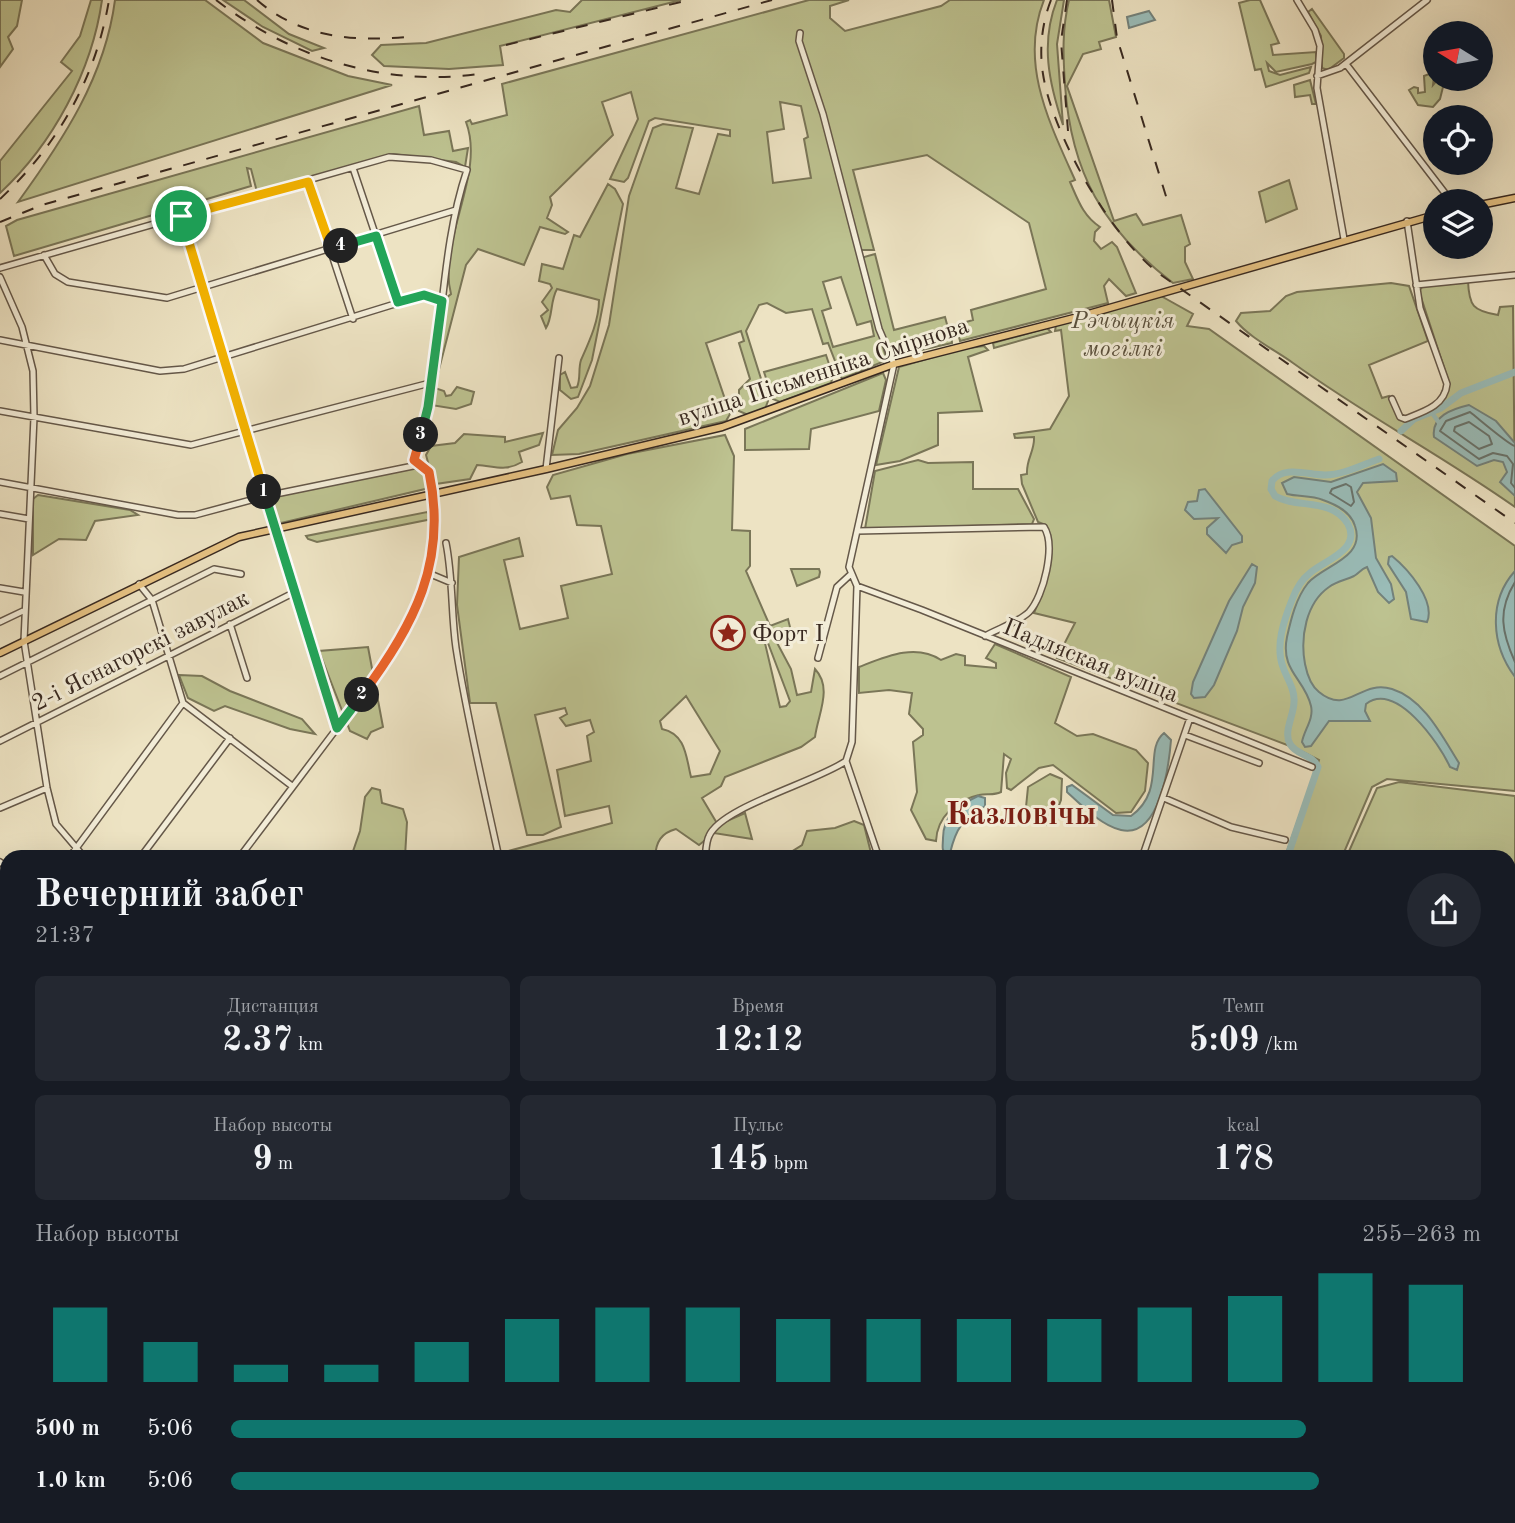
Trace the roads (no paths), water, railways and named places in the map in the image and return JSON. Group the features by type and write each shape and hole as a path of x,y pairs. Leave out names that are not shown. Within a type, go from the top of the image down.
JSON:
{"main road":[{"path":"1493,202 1515,198"},
{"name":"вуліца Пісьменніка Смірнова","path":"0,653 229,540 546,470 733,424 894,364 1078,317 1423,218"}],"street":[{"path":"1297,0 1318,36 1320,55 1317,76 1327,157 1344,239"},
{"path":"1317,76 1335,72 1427,0"},
{"path":"800,33 799,41 823,114 877,324 894,364 857,531 850,575 837,587 818,658"},
{"path":"1346,64 1442,189"},
{"path":"0,268 398,156 431,160 467,170 456,210 428,407 414,455 418,465 429,472 434,493 436,522 428,573 408,628 245,850"},
{"path":"353,168 398,302"},
{"path":"308,182 353,319"},
{"path":"44,255 55,274 68,282 167,298 204,289 456,210"},
{"path":"181,216 337,728"},
{"path":"1392,399 1400,417 1405,419 1435,406 1446,393 1447,384 1420,308 1407,221"},
{"path":"1416,285 1515,275"},
{"path":"0,277 28,346 33,372 34,417 23,611 24,641 47,788 56,824 75,850 183,703"},
{"path":"0,340 160,371 184,369 424,295 442,301"},
{"path":"546,470 559,358"},
{"path":"0,411 191,445 430,383"},
{"path":"0,482 178,515 195,515 265,496 418,465"},
{"path":"0,514 29,519"},
{"path":"857,531 1044,527 1048,533 1047,575 1029,612 984,636"},
{"path":"446,543 452,583 451,613 460,677 497,850"},
{"path":"0,676 214,569 241,574"},
{"path":"428,573 452,583"},
{"path":"850,575 857,586 852,741 846,761 876,850"},
{"path":"139,584 152,600 183,703 292,786"},
{"name":"Падляская вуліца","path":"857,586 1312,767"},
{"path":"0,588 24,592"},
{"name":"2-і Яснагорскі завулак","path":"0,741 295,592"},
{"path":"0,622 23,611"},
{"path":"230,625 247,678"},
{"path":"1145,850 1190,718"},
{"path":"1185,735 1259,763"},
{"path":"146,850 230,738"},
{"path":"706,850 709,836 718,823 743,809 831,771 846,761"},
{"path":"0,808 47,788"},
{"path":"1164,798 1231,827 1285,840"}],"water":[{"path":"1149,11 1155,20 1129,28 1127,17"},
{"path":"1469,405 1496,421 1515,443 1515,496 1500,482 1507,472 1503,462 1494,460 1477,466 1434,437 1439,419 1450,411"},
{"path":"1383,464 1396,473 1397,481 1363,483 1357,492 1371,518 1376,558 1391,584 1394,599 1389,603 1378,592 1367,567 1329,587 1315,602 1306,621 1303,643 1306,668 1313,686 1329,698 1346,699 1381,687 1392,689 1414,701 1439,730 1459,763 1457,770 1450,767 1415,718 1403,707 1390,701 1378,699 1366,704 1365,711 1370,721 1329,721 1311,746 1305,747 1302,742 1312,711 1308,697 1287,658 1290,623 1297,602 1308,583 1342,560 1355,546 1357,537 1353,521 1343,510 1318,498 1287,494 1282,483 1294,477 1331,482"},
{"path":"1205,489 1242,536 1242,542 1232,545 1226,553 1207,534 1207,528 1218,518 1194,519 1185,510 1188,502 1197,501 1199,490"},
{"path":"1392,556 1412,577 1424,595 1429,614 1427,622 1411,619 1406,592 1388,564 1389,557"},
{"path":"1252,564 1257,567 1255,583 1243,607 1237,631 1214,685 1205,697 1194,698 1191,694 1193,682 1229,601"},
{"path":"1515,571 1515,677 1501,651 1496,623 1500,596"},
{"path":"1164,733 1171,740 1165,782 1153,812 1145,823 1134,830 1114,828 1092,814 1067,792 1067,787 1072,785 1113,815 1131,816 1142,806 1148,794 1152,783 1155,749"},
{"path":"978,796 985,798 985,806 962,825 951,850 943,850 946,823 953,812"}],"waterway":[{"path":"1401,431 1414,419 1441,408 1461,393 1515,372"},
{"path":"1432,413 1440,424"},
{"path":"1290,850 1318,767 1312,759 1293,748 1288,739 1294,697 1281,659 1282,633 1299,585 1310,573 1346,548 1351,533 1348,524 1333,510 1275,496 1271,489 1272,481 1277,476 1290,472 1325,475 1339,473 1379,459"}],"railway":[{"path":"0,199 40,156 71,108 95,56 109,0"},
{"path":"216,0 276,38 340,64 409,76 479,74"},
{"path":"257,0 291,22 327,34 366,39 406,37"},
{"path":"506,45 689,0"},
{"path":"0,222 42,205 772,0"},
{"path":"1051,0 1041,46 1043,74 1049,98 1071,154 1087,184 1123,237 1161,275 1515,523"},
{"path":"1067,0 1061,41 1068,131"},
{"path":"1112,0 1117,38 1169,206"}],"place":[{"name":"Форт I","path":"728,633"}],"district":[{"name":"Казловічы","path":"1021,813"}],"park label":[{"name":"Рэчыцкія могілкі","path":"1123,334"}]}
